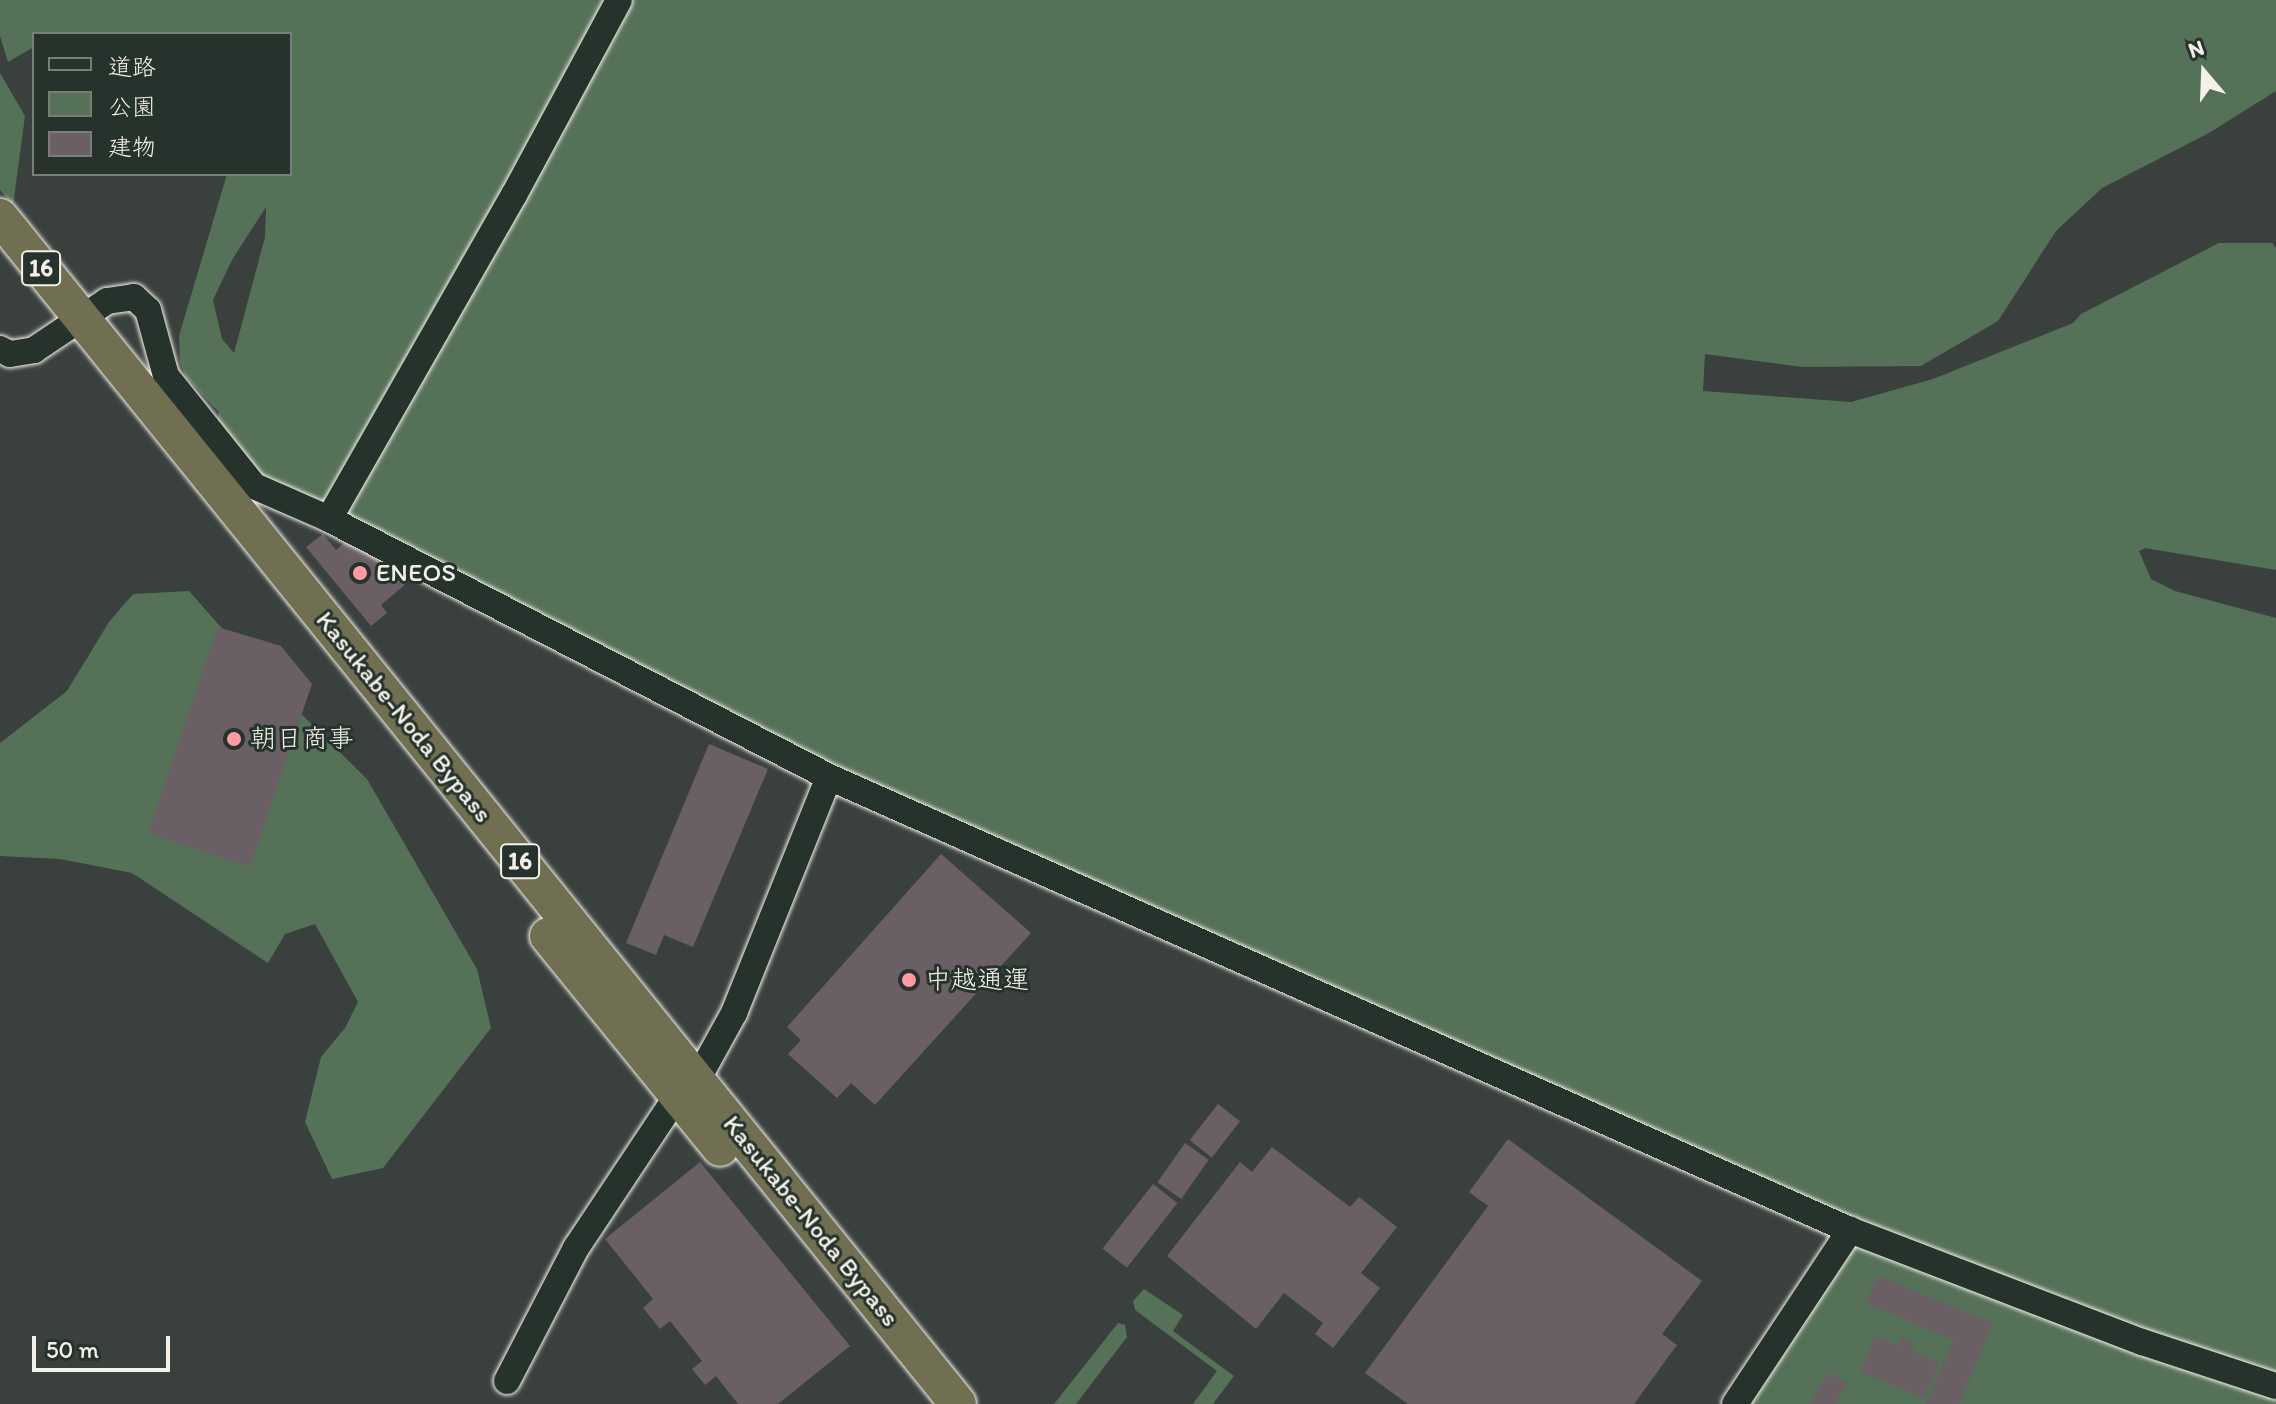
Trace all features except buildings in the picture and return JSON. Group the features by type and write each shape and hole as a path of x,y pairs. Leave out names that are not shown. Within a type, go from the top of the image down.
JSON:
{"highway":[{"name":"Kasukabe-Noda Bypass","path":"0,217 73,326 687,1088 928,1404"},
{"name":"Kasukabe-Noda Bypass","path":"0,256 73,326"},
{"name":"Kasukabe-Noda Bypass","path":"687,1088 958,1404"}],"street":[{"path":"329,519 514,195 619,0"},
{"path":"0,349 10,354 34,350 107,301 134,297 143,301 166,376 254,486 329,519 829,777 1850,1230 2142,1342 2276,1386"},
{"path":"507,1381 576,1248 687,1088 734,1013 829,777"},
{"path":"1735,1404 1850,1230"}],"green space":[{"path":"0,0 2276,0 2276,91 2209,133 2102,188 2056,231 1998,321 1921,366 1802,367 1705,354 1703,391 1851,402 1933,379 2073,323 2081,314 2219,243 2272,243 2276,248 2276,570 2145,548 2139,551 2151,579 2175,591 2276,618 2276,1404 1746,1404 1849,1247 1856,1246 2050,1320 2001,1285 826,762 257,475 216,425 219,412 186,377 180,362 179,336 226,176 292,176 292,32 32,32 32,48 8,62 0,36","holes":["266,207 265,237 234,353 222,339 213,300 232,260"]},
{"path":"0,73 25,116 13,206 0,190"},
{"path":"189,591 272,685 367,779 477,969 491,1028 383,1168 332,1179 305,1122 321,1057 345,1028 358,1002 315,924 285,934 268,963 132,873 60,859 0,856 0,743 67,691 109,622 133,594"},
{"path":"1144,1289 1183,1315 1173,1331 1234,1376 1213,1404 1193,1404 1217,1371 1135,1310 1133,1301"},
{"path":"1118,1323 1125,1325 1127,1337 1076,1404 1054,1404"}],"place":[{"name":"ENEOS","path":"360,573"},
{"name":"朝日商事","path":"234,739"},
{"name":"中越通運","path":"909,980"}]}
